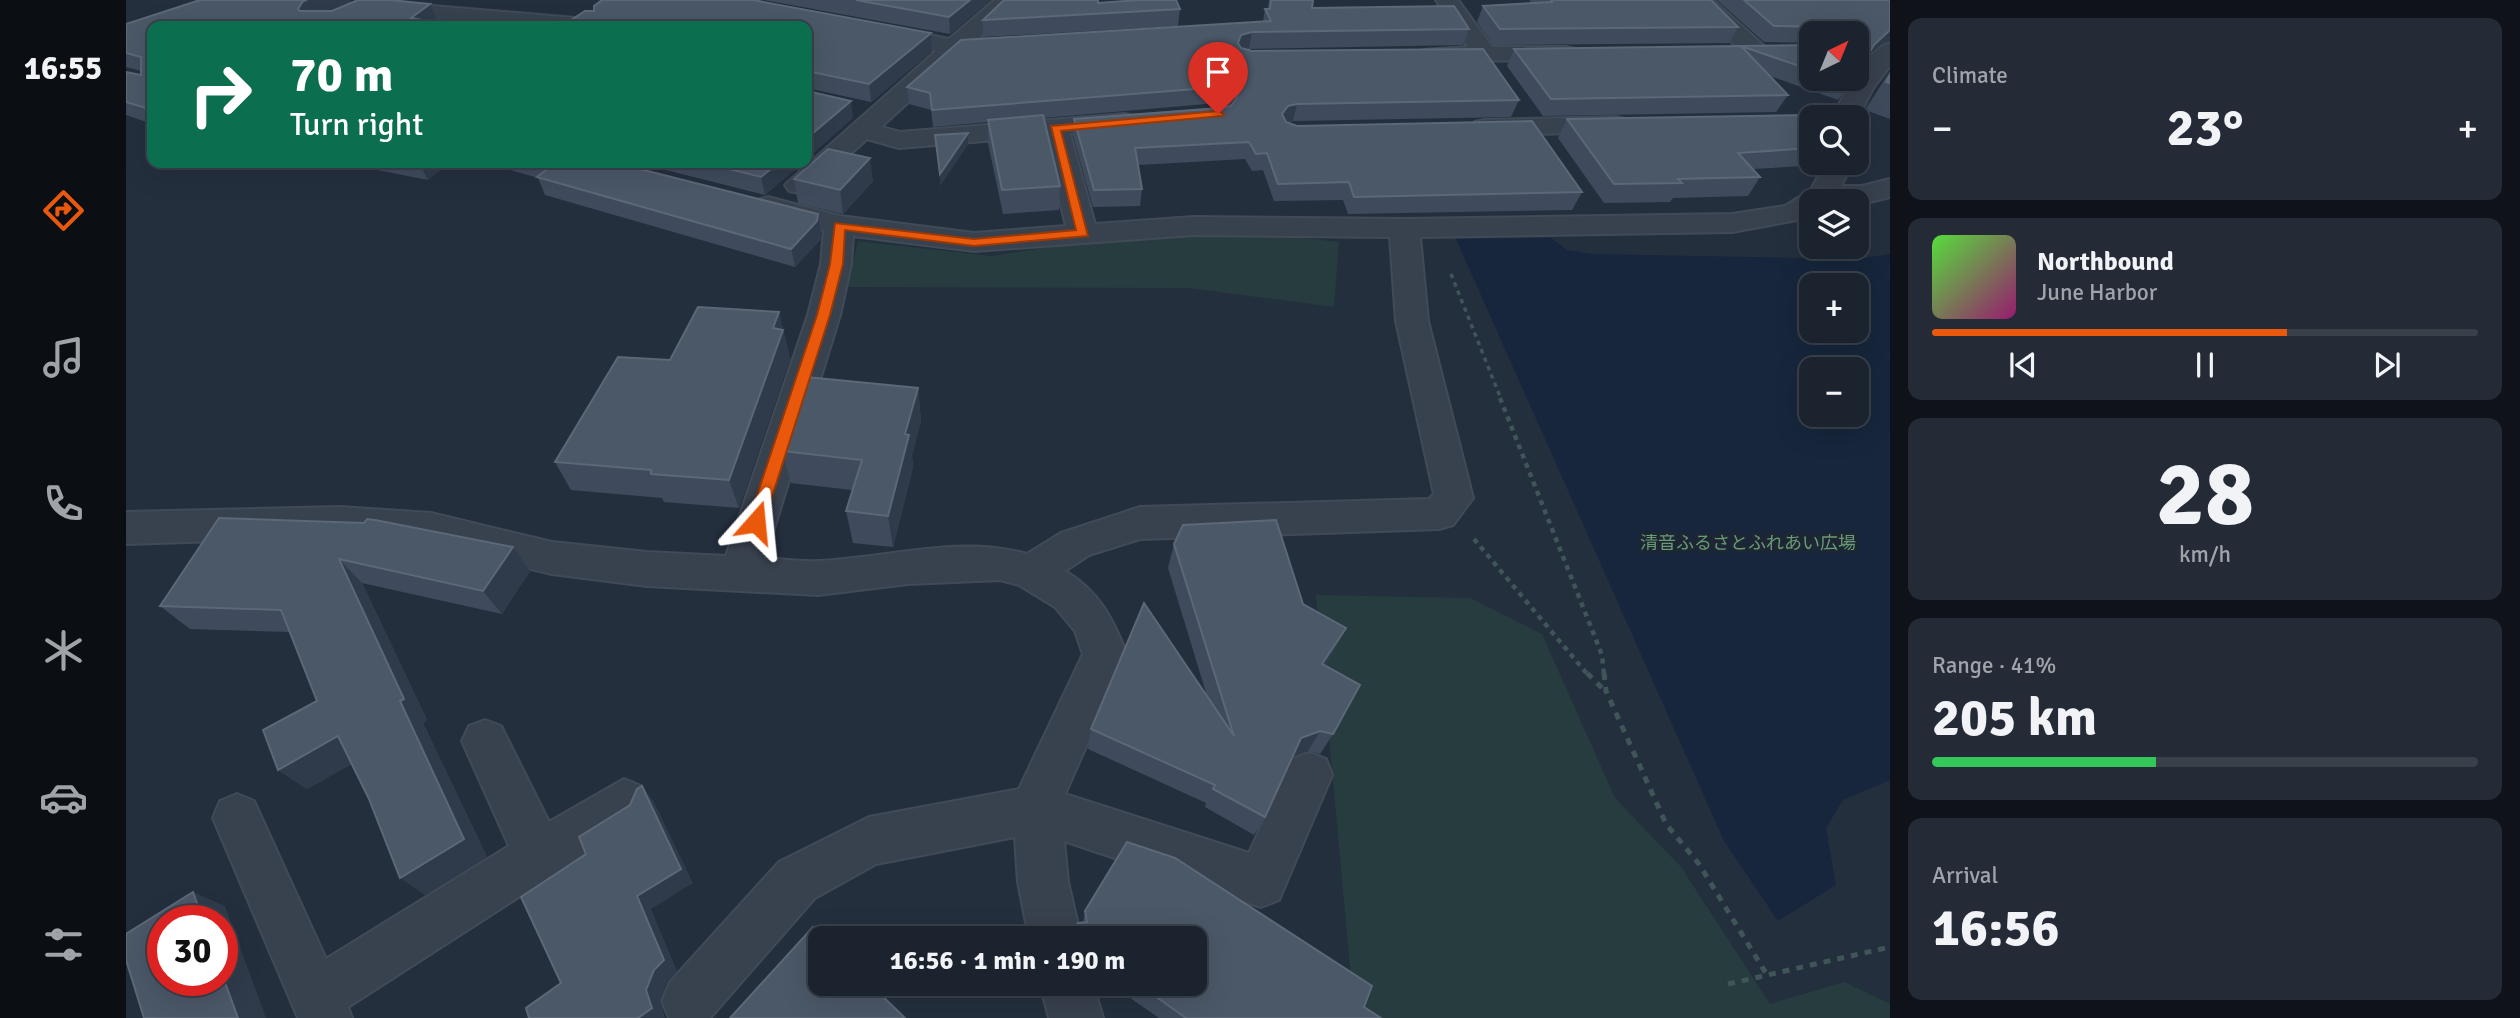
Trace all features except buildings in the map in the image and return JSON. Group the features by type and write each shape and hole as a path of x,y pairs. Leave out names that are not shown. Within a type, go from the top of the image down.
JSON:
{"street":[{"path":"812,166 872,122 1008,0"},
{"path":"1447,0 1492,65"},
{"path":"1700,0 1756,52"},
{"path":"334,21 369,5 532,21"},
{"path":"587,21 599,5"},
{"path":"858,27 953,47 1026,45"},
{"path":"1715,52 1784,52"},
{"path":"1416,55 1492,65 1593,53"},
{"path":"1869,53 1887,53"},
{"path":"1852,105 1861,86 1887,53"},
{"path":"844,106 899,140 1150,120"},
{"path":"1454,128 1645,125"},
{"path":"1055,128 1083,233"},
{"path":"809,168 760,204 839,225 974,242 1194,226 1418,228 1593,214 1763,220 1799,209"},
{"path":"1869,193 1890,188"},
{"path":"740,574 824,315 836,264 839,225"},
{"path":"1031,572 1075,544 1140,523 1439,514 1454,498 1412,321 1418,228"},
{"path":"126,528 340,522 431,529 552,558 647,569 818,578 908,567 1000,563 1031,572 1069,595 1092,621 1105,654 1043,786 1038,809 1047,909 1052,926"},
{"path":"485,741 539,855"},
{"path":"690,1001 797,880 869,841 1038,809 1261,882 1309,775"},
{"path":"237,818 321,1007 539,855 624,802"},
{"path":"1070,996 1076,1018"}],"path":[{"path":"1418,228 1602,655 1606,691 1666,824 1699,864 1767,975"},
{"path":"1470,535 1576,663 1606,691"},
{"path":"1728,984 1890,947"}],"green space":[{"path":"1245,231 1339,242 1334,307 1189,288 847,287 858,241 991,256 1109,238"},
{"path":"1316,595 1470,598 1542,634 1615,798 1681,867 1770,1004 1844,982 1890,1004 1890,1018 1350,1018 1353,1000"}],"water":[{"name":"清音ふるさとふれあい広場","path":"1551,238 1567,250 1593,254 1869,259 1890,254 1890,780 1843,800 1826,828 1836,885 1778,921 1724,841 1456,239"}],"route":[{"path":"756,522 824,315 836,264 839,225 974,242 1083,233 1055,128 1218,114"}]}
